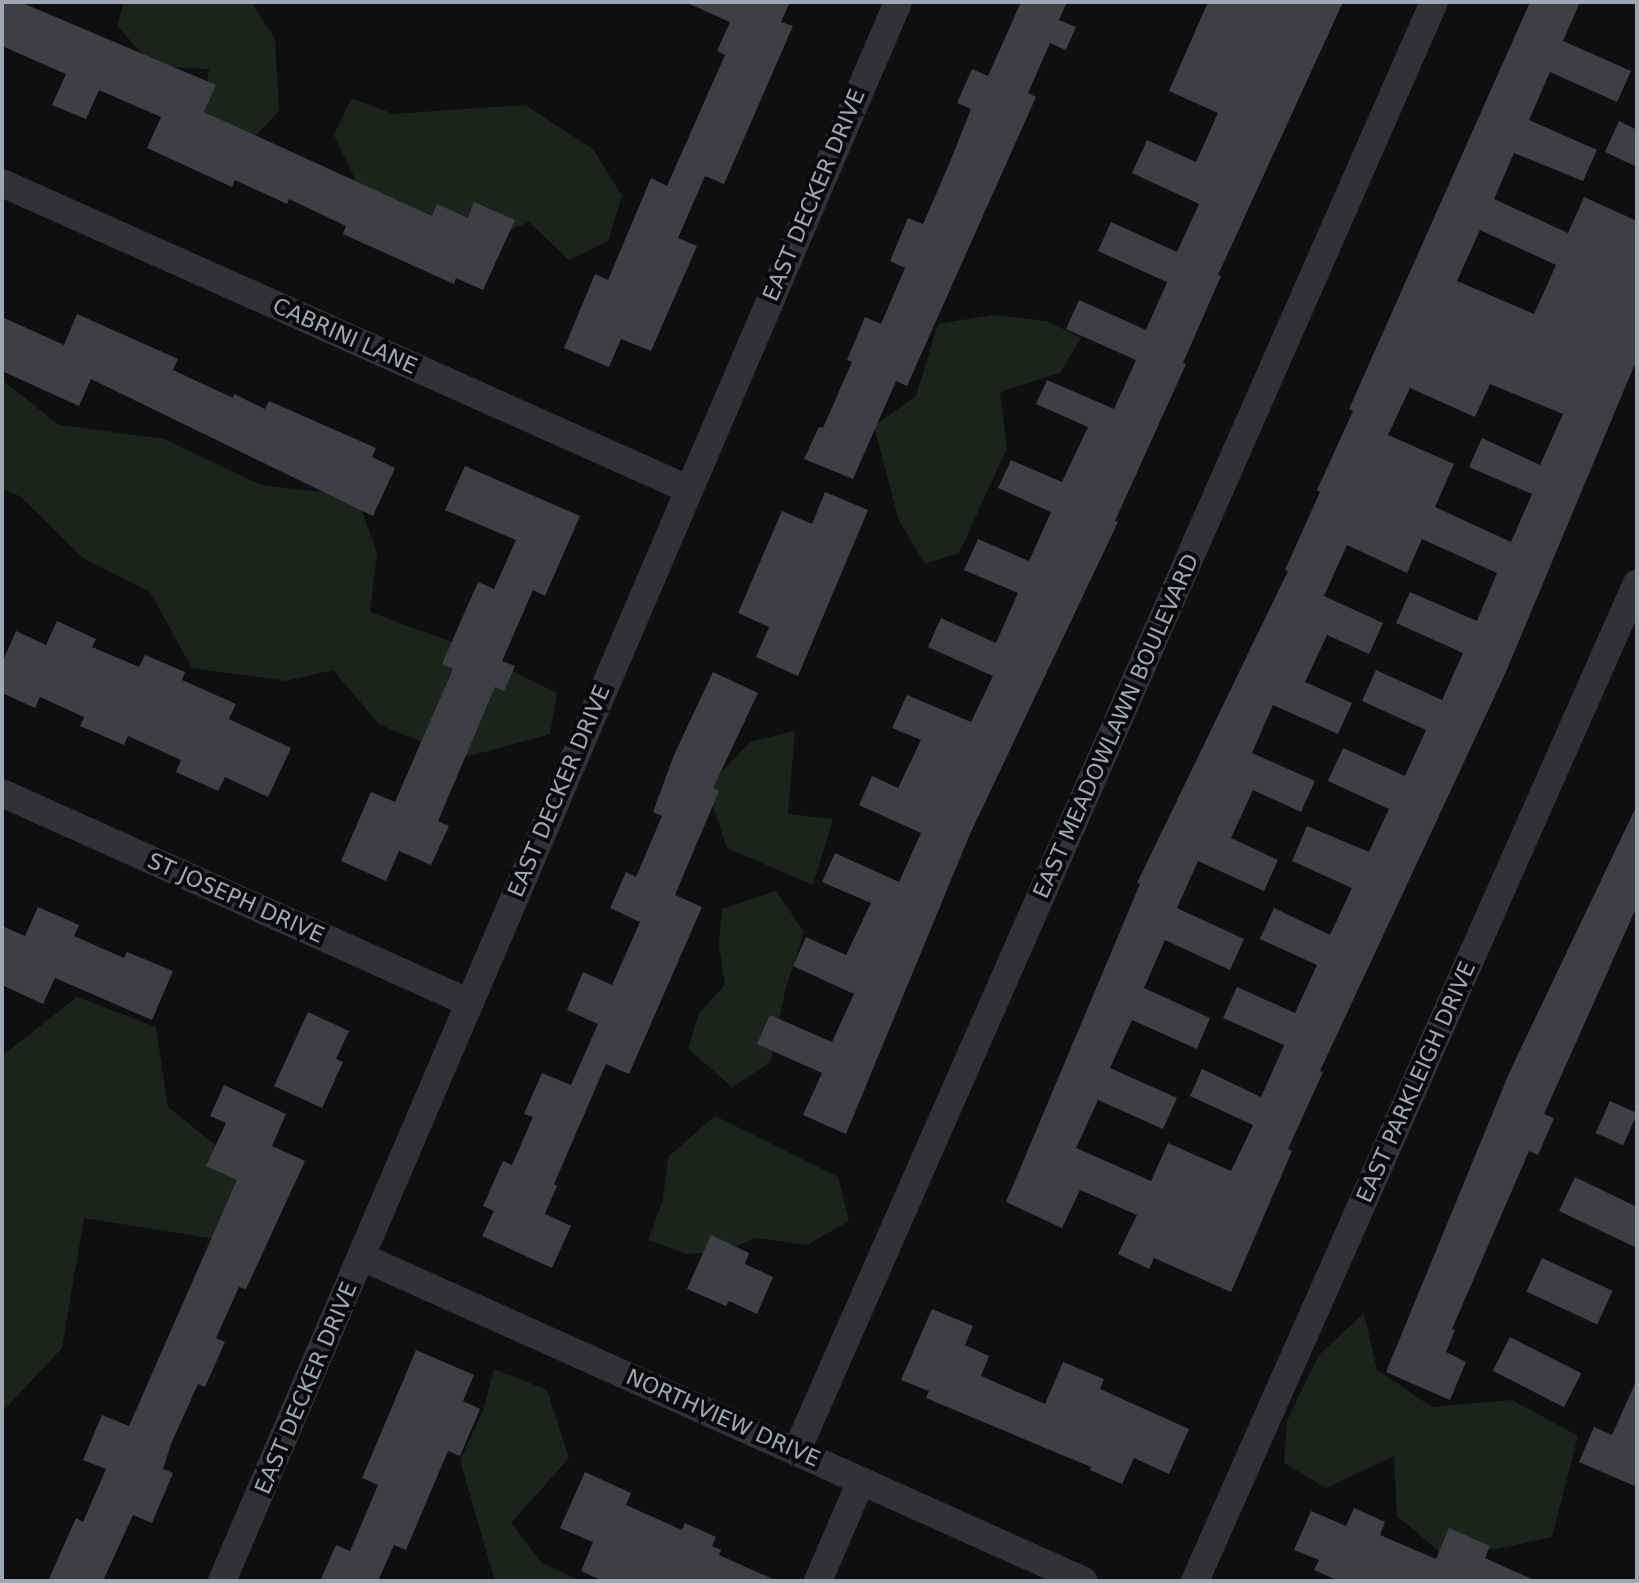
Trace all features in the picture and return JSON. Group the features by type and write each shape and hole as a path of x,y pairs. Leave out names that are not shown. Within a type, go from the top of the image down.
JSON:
{"street":[{"name":"EAST DECKER DRIVE","path":"222,1581 898,2"},
{"name":"EAST MEADOWLAWN BOULEVARD","path":"797,1450 1434,2"},
{"name":"CABRINI LANE","path":"2,183 688,489"},
{"name":"EAST PARKLEIGH DRIVE","path":"1195,1581 1637,583"},
{"name":"ST JOSEPH DRIVE","path":"2,793 470,1003"},
{"name":"NORTHVIEW DRIVE","path":"362,1257 1084,1581"},
{"path":"818,1581 861,1481"}],"shaded area":[{"path":"124,2 251,2 275,39 279,111 243,148 204,110 209,69 154,66 117,26"},
{"path":"352,98 393,114 525,105 593,149 622,196 608,241 569,260 529,222 476,244 364,198 334,135"},
{"path":"992,315 1047,321 1081,338 1060,373 1000,392 1007,448 959,553 925,564 899,521 874,426 916,396 938,324"},
{"path":"2,380 59,425 164,439 261,485 356,496 377,552 370,612 457,644 557,693 550,734 462,758 380,725 333,670 286,681 192,668 150,592 83,558 21,497 2,488"},
{"path":"795,731 788,814 833,819 813,885 727,848 707,787 750,742"},
{"path":"776,891 804,932 785,991 771,1062 732,1087 688,1049 699,1013 725,985 719,945 722,909"},
{"path":"77,997 156,1027 168,1107 271,1190 235,1242 84,1218 62,1348 2,1412 2,1056"},
{"path":"715,1116 838,1177 849,1221 807,1245 756,1238 725,1251 687,1254 648,1240 663,1200 668,1157"},
{"path":"1364,1313 1377,1370 1432,1407 1512,1400 1578,1436 1552,1537 1497,1549 1439,1551 1397,1516 1394,1456 1326,1488 1284,1463 1287,1421 1319,1355"},
{"path":"494,1369 547,1390 569,1458 511,1523 542,1563 580,1581 495,1581 460,1460 483,1411"}],"building":[{"path":"2,2 20,2 216,85 204,112 432,216 437,204 468,218 474,202 515,220 483,290 456,278 454,284 343,234 346,226 289,199 287,204 235,180 232,187 147,148 161,117 99,90 86,119 52,105 66,74 2,46"},
{"path":"685,2 790,2 781,22 793,26 724,184 705,176 678,238 697,246 651,351 621,339 609,367 564,348 595,274 608,280 651,178 667,186 725,55 717,51 730,22"},
{"path":"1021,2 1067,2 1059,20 1076,27 1066,50 1050,43 1028,93 1036,97 907,386 896,381 853,479 804,459 819,427 823,428 852,362 847,360 865,317 881,324 905,268 890,261 908,218 923,224 950,162 971,109 957,103 972,69 988,76"},
{"path":"1208,2 1343,2 1218,275 1221,276 1183,363 1186,364 1115,521 1118,522 970,834 846,1134 803,1115 822,1073 757,1044 770,1015 832,1042 854,994 793,966 806,937 846,955 871,903 822,882 835,853 899,882 921,833 859,805 872,776 898,788 921,740 892,728 907,695 971,722 993,676 928,647 941,618 996,643 1018,593 964,570 978,539 1029,561 1051,512 998,488 1011,460 1062,482 1088,427 1036,404 1047,380 1114,409 1136,360 1066,329 1079,300 1146,330 1167,282 1098,251 1111,222 1177,252 1199,204 1132,173 1147,140 1196,162 1218,113 1169,91"},
{"path":"1530,2 1580,2 1563,41 1631,71 1617,102 1550,72 1529,120 1597,150 1583,181 1514,153 1494,199 1568,233 1584,197 1637,221 1637,359 1505,674 1320,1071 1323,1072 1288,1149 1292,1151 1231,1292 1154,1258 1149,1269 1118,1254 1137,1215 1080,1190 1062,1228 1006,1202 1140,884 1137,883 1288,571 1285,570 1320,492 1317,490 1353,411 1349,409","holes":["1480,230 1556,265 1534,314 1457,281","1490,384 1563,414 1540,465 1482,438 1469,467 1532,494 1511,542 1435,507 1454,464 1388,435 1410,388 1475,417","1422,539 1497,573 1477,621 1410,592 1396,623 1463,653 1442,700 1376,670 1362,701 1426,730 1405,776 1343,748 1328,781 1389,809 1369,852 1307,826 1292,861 1352,888 1330,935 1274,908 1260,939 1317,965 1295,1013 1237,987 1223,1018 1284,1045 1261,1097 1202,1069 1190,1096 1253,1125 1231,1171 1168,1143 1151,1181 1076,1148 1098,1100 1163,1129 1177,1098 1110,1068 1132,1020 1197,1049 1210,1018 1144,988 1165,940 1230,970 1244,939 1177,908 1198,861 1264,891 1278,860 1231,838 1253,790 1301,812 1315,781 1252,753 1273,705 1338,734 1352,703 1305,682 1327,635 1369,654 1383,623 1324,596 1347,545 1407,573"]},
{"path":"1619,121 1637,130 1637,167 1605,152"},
{"path":"77,314 178,359 173,370 233,398 234,394 265,409 269,401 376,448 372,457 395,468 373,516 91,379 79,406 2,371 2,317 64,345"},
{"path":"465,466 580,516 545,596 533,590 502,661 515,666 504,691 495,687 438,821 449,826 431,865 399,851 386,881 341,861 371,792 395,802 453,669 442,664 478,582 494,589 516,540 445,510"},
{"path":"825,492 868,510 798,676 756,657 769,627 738,613 782,511 812,524"},
{"path":"57,621 96,639 92,647 139,667 145,655 185,672 182,680 236,704 229,719 291,748 268,797 225,777 218,791 176,772 181,760 128,736 124,745 80,726 84,717 40,697 35,708 2,693 2,663 16,631 46,645"},
{"path":"713,672 758,693 713,788 719,791 675,895 702,907 629,1074 606,1064 554,1184 557,1186 545,1214 571,1226 552,1268 482,1236 494,1211 483,1206 503,1161 512,1165 533,1117 524,1114 542,1073 571,1085 598,1024 567,1010 583,972 612,985 640,922 610,908 626,872 636,877 662,816 653,812 674,755"},
{"path":"1637,805 1637,906 1544,1114 1554,1118 1538,1155 1529,1151 1452,1329 1455,1330 1446,1352 1466,1362 1450,1400 1386,1372 1510,1071"},
{"path":"38,907 79,925 74,936 124,958 127,952 173,971 152,1020 55,978 43,1004 2,985 2,926 25,936"},
{"path":"308,1012 349,1031 336,1059 343,1062 322,1108 274,1086"},
{"path":"224,1085 286,1114 272,1146 305,1161 246,1289 239,1287 216,1338 225,1342 205,1387 198,1384 171,1444 163,1469 173,1473 152,1523 133,1515 103,1581 48,1581 76,1518 83,1522 106,1469 83,1460 102,1415 129,1426 237,1180 206,1166 226,1123 210,1116"},
{"path":"1610,1101 1637,1113 1623,1145 1596,1133"},
{"path":"1575,1177 1637,1207 1637,1248 1559,1211"},
{"path":"711,1235 749,1253 745,1264 773,1277 757,1314 729,1301 726,1306 687,1289"},
{"path":"1542,1258 1613,1291 1597,1324 1526,1292"},
{"path":"932,1309 973,1326 965,1345 989,1356 981,1376 1045,1404 1063,1362 1104,1379 1100,1389 1189,1429 1169,1474 1134,1458 1122,1484 1090,1470 1091,1467 926,1398 929,1391 901,1380"},
{"path":"1510,1337 1581,1373 1564,1407 1493,1371"},
{"path":"416,1350 474,1375 463,1401 480,1409 460,1456 448,1451 406,1550 394,1545 378,1581 320,1581 336,1545 350,1551 378,1485 362,1478"},
{"path":"1637,1379 1637,1487 1579,1462 1594,1427 1612,1435"},
{"path":"585,1472 631,1493 626,1505 682,1530 685,1523 716,1537 712,1546 721,1550 719,1555 777,1581 603,1581 581,1571 593,1542 560,1528"},
{"path":"1354,1508 1385,1522 1380,1535 1436,1559 1449,1528 1490,1546 1485,1558 1536,1581 1339,1581 1314,1570 1319,1560 1294,1550 1311,1511 1346,1526"}]}
